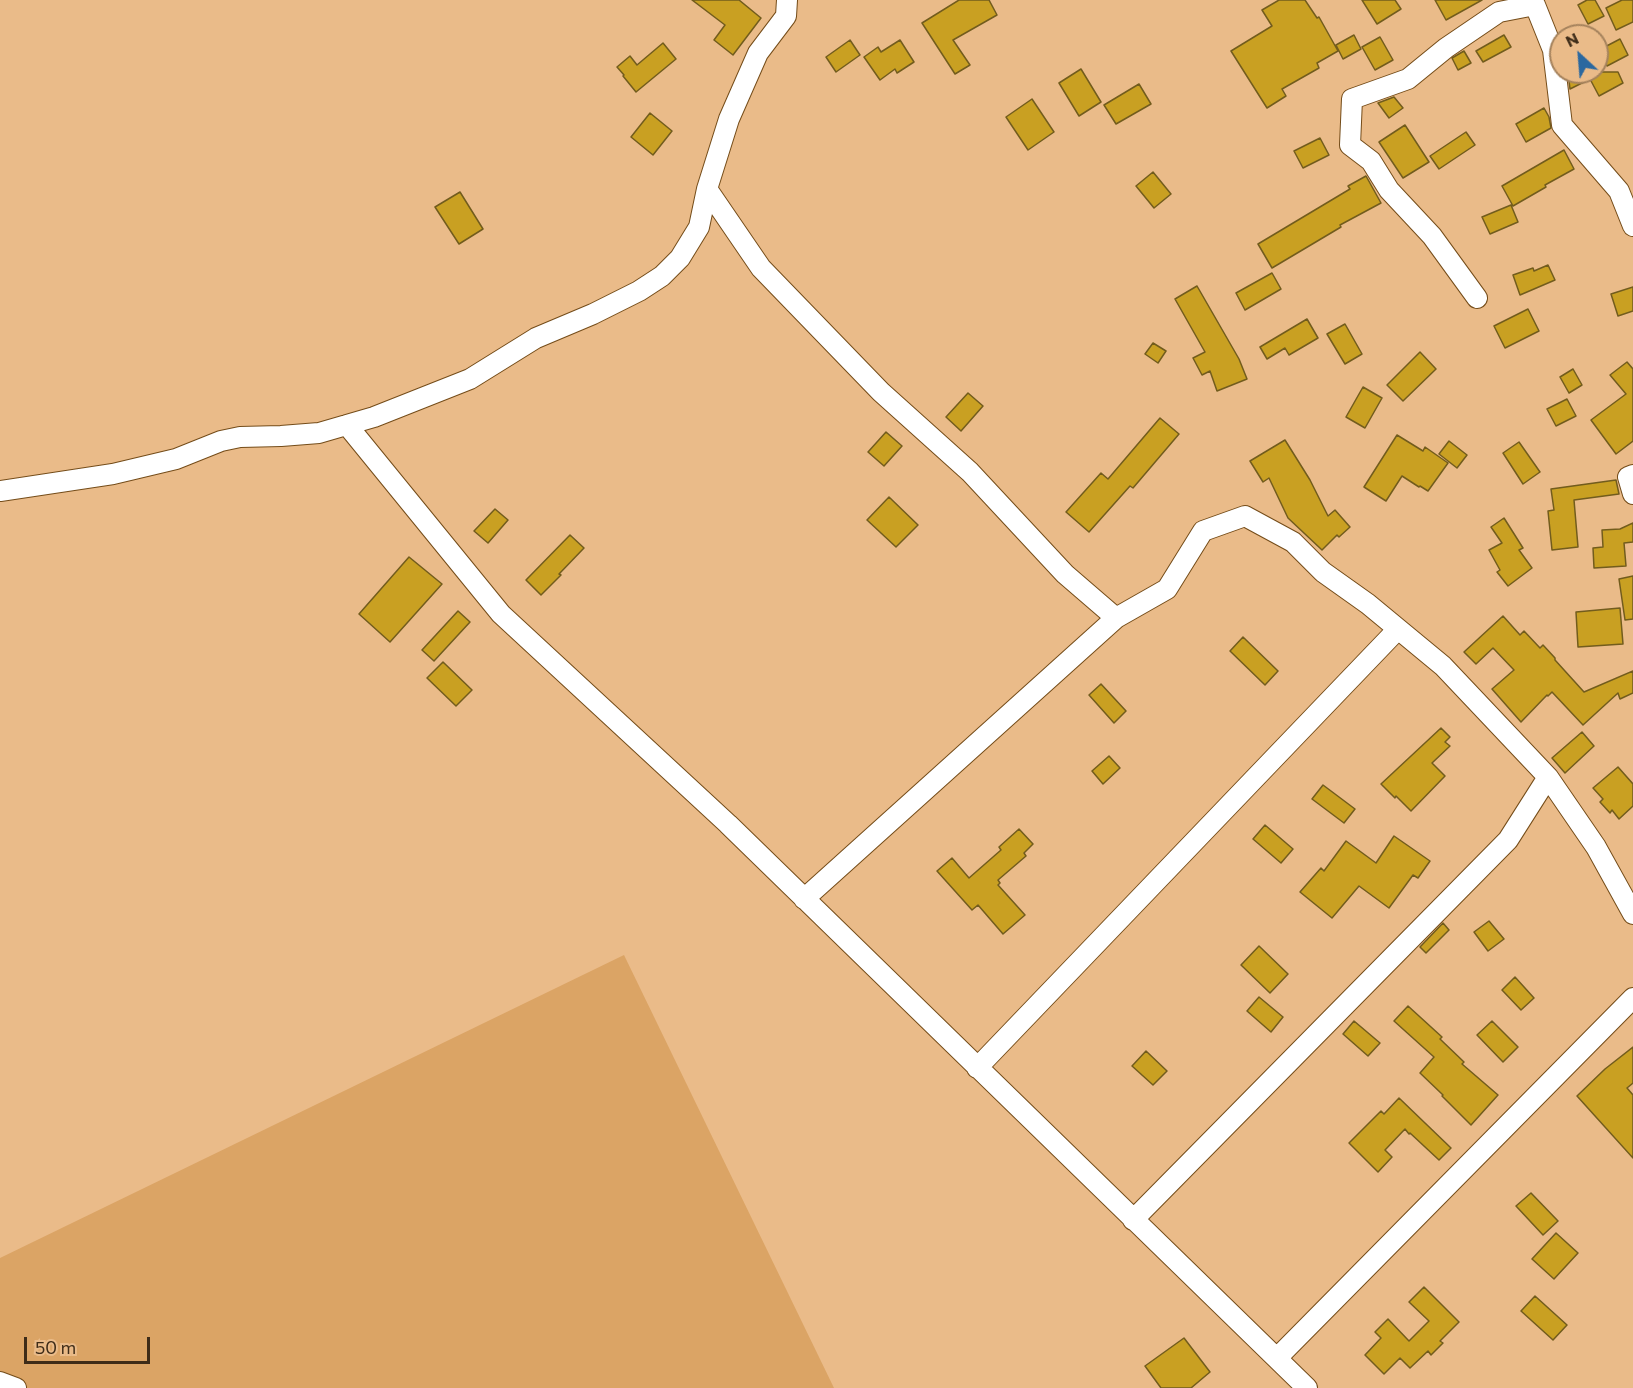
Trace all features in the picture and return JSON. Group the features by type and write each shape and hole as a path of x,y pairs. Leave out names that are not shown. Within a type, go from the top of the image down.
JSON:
{"street":[{"path":"0,491 112,474 176,459 240,436 319,433 375,417 470,379 536,338 593,314 647,286 662,276 680,258 699,227 707,189 729,119 758,53 786,16 787,0"},
{"path":"1477,297 1432,236 1389,189 1371,161 1350,145 1352,99 1408,79 1446,48 1499,12 1535,5 1553,50 1562,125 1619,191 1633,226"},
{"path":"707,189 761,268 881,392 970,472 1065,574 1116,618"},
{"path":"347,425 501,614 728,824 1307,1388"},
{"path":"1633,475 1628,477 1633,494"},
{"path":"804,899 1116,618 1167,589 1203,531 1245,516 1293,542 1323,572 1368,604 1443,666 1548,777 1596,847 1633,914"},
{"path":"977,1068 1398,629"},
{"path":"1133,1220 1508,840 1548,777"},
{"path":"1277,1358 1633,998"},
{"path":"0,1382 16,1388"}],"shaded area":[{"path":"624,955 834,1388 0,1388 0,1258"}],"building":[{"path":"692,0 739,0 761,18 733,55 714,40 725,25"},
{"path":"959,0 989,0 997,15 953,40 970,65 955,74 922,23"},
{"path":"1279,0 1305,0 1317,18 1319,17 1338,51 1317,63 1319,68 1282,89 1286,96 1267,108 1231,51 1272,26 1262,10"},
{"path":"1362,0 1395,0 1401,9 1377,24"},
{"path":"1435,0 1482,0 1446,20"},
{"path":"1587,0 1595,0 1604,16 1588,24 1578,5"},
{"path":"1622,0 1633,0 1633,22 1616,30 1606,8"},
{"path":"1354,35 1361,49 1343,59 1336,45"},
{"path":"1504,35 1511,47 1483,62 1476,51"},
{"path":"1380,37 1393,60 1375,70 1362,47"},
{"path":"1620,39 1628,55 1609,65 1609,45"},
{"path":"850,40 860,55 836,72 826,57"},
{"path":"900,40 914,62 897,73 895,69 880,80 864,57 878,47 881,52"},
{"path":"663,43 676,59 636,92 617,67 630,56 637,65"},
{"path":"1464,51 1471,63 1458,70 1452,58"},
{"path":"1081,69 1101,102 1079,116 1059,83"},
{"path":"1609,72 1618,72 1623,83 1599,96 1593,84 1609,84"},
{"path":"1139,84 1151,104 1116,124 1104,105"},
{"path":"1569,84 1580,84 1570,89"},
{"path":"1394,97 1403,108 1389,118 1378,103"},
{"path":"1032,99 1054,132 1028,150 1006,117"},
{"path":"1544,108 1551,128 1526,142 1516,124"},
{"path":"650,113 672,131 653,155 631,137"},
{"path":"1405,125 1429,162 1403,178 1379,142"},
{"path":"1466,132 1475,145 1439,169 1430,156"},
{"path":"1320,138 1329,155 1303,168 1294,151"},
{"path":"1564,150 1574,169 1513,206 1502,186"},
{"path":"1153,172 1171,194 1154,208 1136,186"},
{"path":"1366,176 1381,203 1340,225 1341,227 1272,268 1258,244 1350,189 1348,186"},
{"path":"460,192 483,229 459,244 435,207"},
{"path":"1511,205 1518,222 1490,234 1482,217"},
{"path":"1548,265 1555,280 1520,295 1513,275 1533,268 1534,271"},
{"path":"1272,273 1281,289 1245,310 1236,293"},
{"path":"1197,286 1239,359 1247,379 1217,391 1210,371 1202,375 1193,358 1205,352 1175,299"},
{"path":"1633,287 1633,311 1618,316 1611,294"},
{"path":"1528,309 1539,331 1505,348 1494,326"},
{"path":"1307,319 1318,338 1289,355 1285,348 1267,359 1260,347"},
{"path":"1345,324 1362,354 1345,364 1327,334"},
{"path":"1153,343 1166,351 1158,363 1145,354"},
{"path":"1420,352 1436,369 1403,401 1387,385"},
{"path":"1627,362 1633,369 1633,441 1616,454 1591,420 1626,394 1610,375"},
{"path":"1573,369 1582,385 1569,393 1560,377"},
{"path":"1363,387 1382,398 1365,428 1346,417"},
{"path":"968,393 983,406 961,431 946,417"},
{"path":"1567,399 1576,416 1556,426 1547,409"},
{"path":"1160,418 1179,434 1133,488 1130,486 1089,532 1066,512 1101,473 1108,479"},
{"path":"886,432 902,446 884,466 868,452"},
{"path":"1397,435 1423,451 1425,447 1448,463 1428,491 1402,476 1386,501 1364,487"},
{"path":"1285,440 1310,480 1328,516 1335,510 1350,527 1339,537 1337,535 1322,550 1288,518 1269,478 1263,482 1250,461"},
{"path":"1449,441 1467,455 1457,468 1439,454"},
{"path":"1519,442 1540,472 1523,484 1503,453"},
{"path":"1616,480 1619,494 1574,500 1578,547 1552,550 1548,511 1554,510 1551,489"},
{"path":"889,497 918,525 896,547 867,520"},
{"path":"495,509 508,520 488,543 474,531"},
{"path":"1504,518 1523,548 1519,550 1532,568 1508,586 1497,572 1500,570 1489,550 1502,543 1491,527"},
{"path":"1633,523 1633,542 1624,543 1626,566 1594,568 1593,548 1603,547 1602,530 1620,529"},
{"path":"570,535 584,548 541,595 526,580"},
{"path":"409,557 442,584 390,642 359,614"},
{"path":"1633,576 1633,619 1625,620 1619,579"},
{"path":"1620,608 1623,644 1578,647 1576,612"},
{"path":"458,611 470,622 434,661 422,650"},
{"path":"1503,616 1520,635 1524,631 1540,648 1543,645 1584,692 1633,671 1633,693 1620,699 1618,693 1583,725 1552,692 1521,722 1492,689 1514,670 1493,648 1476,664 1464,652"},
{"path":"1243,637 1278,671 1265,685 1230,651"},
{"path":"443,662 472,690 456,706 427,678"},
{"path":"1101,684 1126,711 1114,723 1089,695"},
{"path":"1441,728 1450,737 1445,742 1450,746 1432,763 1445,776 1411,811 1381,784"},
{"path":"1582,732 1594,746 1565,773 1552,758"},
{"path":"1109,756 1120,768 1103,784 1092,771"},
{"path":"1618,767 1633,784 1633,806 1619,819 1612,810 1610,813 1600,802 1603,799 1593,788"},
{"path":"1323,785 1355,809 1344,823 1312,799"},
{"path":"1265,825 1293,849 1281,863 1253,839"},
{"path":"1019,829 1033,844 1024,853 1026,856 998,880 1000,883 998,885 1025,915 1003,934 978,905 972,910 937,871 952,858 969,878 1001,850 999,847"},
{"path":"1394,836 1430,861 1418,878 1413,875 1389,908 1359,886 1332,918 1300,892 1321,868 1324,871 1346,841 1376,863"},
{"path":"1489,921 1504,939 1488,951 1474,932"},
{"path":"1443,923 1449,930 1426,953 1420,947"},
{"path":"1259,946 1288,974 1270,993 1241,965"},
{"path":"1515,977 1534,998 1521,1010 1502,990"},
{"path":"1259,997 1283,1017 1271,1032 1247,1011"},
{"path":"1408,1006 1442,1037 1440,1039 1464,1062 1462,1064 1498,1095 1471,1125 1420,1073 1434,1057 1394,1021"},
{"path":"1354,1021 1380,1043 1368,1056 1343,1034"},
{"path":"1492,1021 1518,1047 1503,1062 1477,1035"},
{"path":"1633,1047 1633,1083 1627,1088 1633,1095 1633,1158 1577,1096 1605,1069"},
{"path":"1146,1051 1167,1071 1153,1085 1132,1066"},
{"path":"1399,1098 1451,1148 1439,1160 1405,1129 1385,1150 1392,1157 1378,1172 1349,1143 1381,1111 1384,1114"},
{"path":"1531,1193 1558,1221 1543,1235 1516,1206"},
{"path":"1556,1233 1578,1253 1554,1279 1532,1259"},
{"path":"1424,1287 1459,1322 1440,1341 1443,1343 1431,1355 1428,1351 1410,1368 1400,1358 1384,1374 1365,1355 1381,1338 1375,1332 1388,1319 1409,1341 1429,1321 1409,1302"},
{"path":"1535,1296 1567,1325 1553,1340 1521,1311"},
{"path":"1184,1338 1210,1372 1191,1388 1161,1388 1145,1366"}]}
